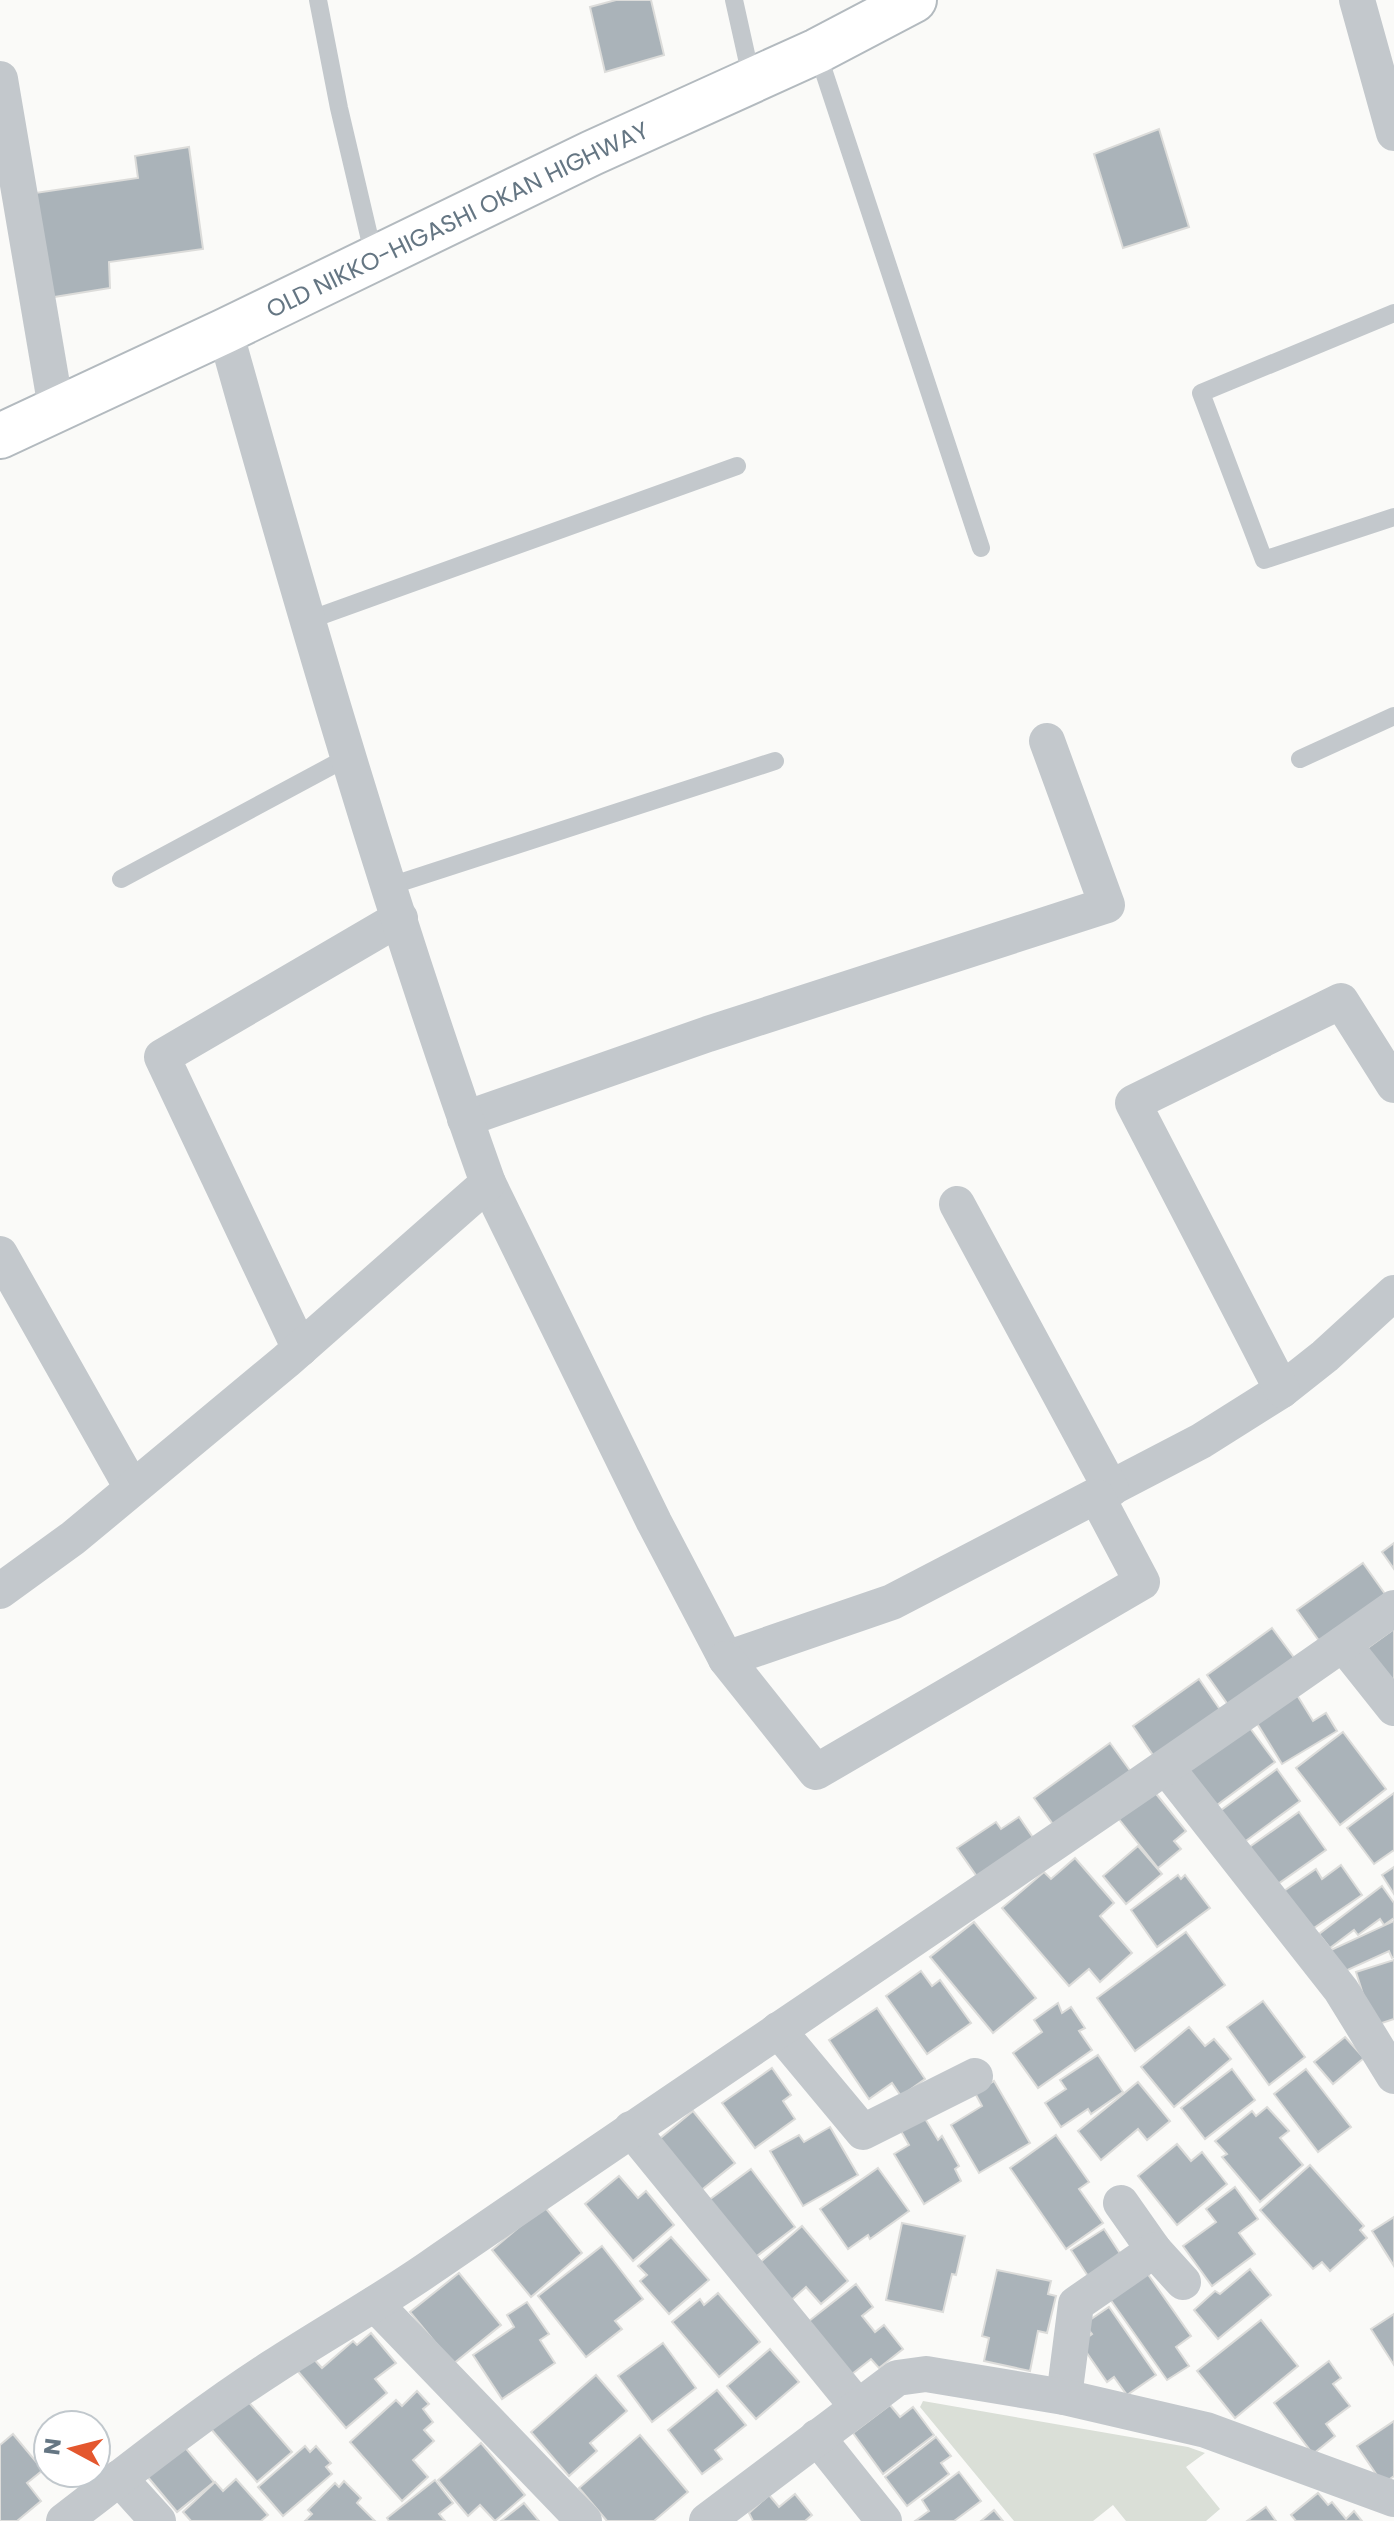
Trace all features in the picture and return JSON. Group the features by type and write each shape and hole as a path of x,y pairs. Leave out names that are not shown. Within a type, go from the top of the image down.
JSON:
{"street":[{"name":"OLD NIKKO-HIGASHI OKAN HIGHWAY","path":"0,436 225,331 374,257 817,51 914,0"},
{"path":"1357,0 1394,133"},
{"path":"0,79 56,408"},
{"path":"225,331 348,757 488,1183 654,1522 726,1659 816,1772 1142,1582 1104,1493 957,1204"},
{"path":"465,1119 708,1034 1107,905 1047,741"},
{"path":"300,1349 162,1057 395,902"},
{"path":"1282,1390 1133,1103 1341,1001 1394,1085"},
{"path":"0,1591 73,1538 300,1349 488,1183"},
{"path":"0,1254 132,1488"},
{"path":"726,1659 892,1602 1201,1441 1282,1390 1325,1356 1394,1293"},
{"path":"64,2521 166,2440 261,2375 375,2304 1166,1767 1394,1608"},
{"path":"1343,1644 1394,1708"},
{"path":"1166,1767 1341,1990 1394,2076"},
{"path":"778,2030 863,2132 975,2076"},
{"path":"631,2129 857,2406"},
{"path":"1121,2203 1154,2250 1183,2282"},
{"path":"1064,2397 1076,2304 1154,2250"},
{"path":"375,2304 584,2521"},
{"path":"707,2521 897,2378 926,2374 1064,2397 1206,2430 1394,2499"},
{"path":"817,2437 884,2521"},
{"path":"119,2478 158,2521"}],"lane":[{"path":"318,0 339,108 374,257"},
{"path":"734,0 752,81"},
{"path":"817,51 981,548"},
{"path":"1394,313 1201,393 1264,560 1394,517"},
{"path":"309,620 737,466"},
{"path":"1300,759 1394,716"},
{"path":"121,879 348,757"},
{"path":"395,902 775,761"}],"shaded area":[{"path":"923,2401 1188,2447 1205,2453 1186,2467 1220,2509 1206,2521 1126,2521 1113,2505 1093,2521 1014,2521 920,2407"}],"building":[{"path":"616,0 651,0 664,55 605,72 590,7"},
{"path":"1159,129 1189,227 1123,248 1094,154"},
{"path":"189,147 203,249 109,262 110,288 48,298 35,193 138,178 135,156"},
{"path":"1394,1543 1394,1569 1382,1552"},
{"path":"1363,1563 1385,1594 1320,1642 1297,1610"},
{"path":"1272,1628 1295,1659 1229,1706 1207,1675"},
{"path":"1394,1629 1394,1699 1362,1652"},
{"path":"1199,1679 1221,1711 1155,1758 1133,1726"},
{"path":"1292,1687 1313,1721 1326,1713 1337,1731 1282,1764 1250,1712"},
{"path":"1247,1724 1275,1762 1213,1808 1185,1770"},
{"path":"1343,1732 1386,1789 1340,1825 1296,1768"},
{"path":"1110,1743 1131,1772 1055,1827 1034,1798"},
{"path":"1277,1769 1300,1801 1243,1843 1220,1811"},
{"path":"1153,1790 1186,1831 1174,1841 1181,1849 1158,1868 1118,1818"},
{"path":"1394,1793 1394,1850 1374,1864 1347,1828"},
{"path":"1299,1812 1326,1850 1275,1886 1248,1848"},
{"path":"1019,1817 1034,1839 978,1878 957,1848 996,1822 1001,1829"},
{"path":"1138,1846 1162,1874 1126,1904 1103,1876"},
{"path":"1075,1858 1114,1903 1100,1916 1132,1953 1100,1982 1089,1969 1069,1986 1002,1908 1044,1872 1051,1879"},
{"path":"1341,1865 1362,1895 1308,1932 1281,1893 1316,1869 1322,1879"},
{"path":"1394,1867 1394,1894 1382,1875"},
{"path":"1178,1875 1181,1879 1185,1875 1210,1908 1157,1947 1131,1910"},
{"path":"1382,1886 1394,1903 1394,1918 1384,1925 1380,1919 1358,1935 1354,1930 1330,1948 1319,1934"},
{"path":"1394,1921 1394,1957 1389,1951 1341,1973 1331,1950"},
{"path":"974,1922 1036,1998 993,2033 930,1957"},
{"path":"1186,1932 1225,1985 1135,2051 1097,1998"},
{"path":"1394,1960 1394,2019 1373,2026 1356,1972"},
{"path":"921,1971 932,1986 940,1980 971,2023 927,2054 886,1996"},
{"path":"1263,2001 1305,2057 1269,2085 1227,2027"},
{"path":"1058,2003 1062,2013 1071,2007 1085,2028 1079,2031 1092,2050 1038,2088 1013,2053 1042,2032 1034,2020"},
{"path":"877,2008 925,2079 901,2096 892,2083 869,2099 829,2040"},
{"path":"1189,2027 1205,2046 1214,2039 1231,2059 1174,2107 1141,2067"},
{"path":"1345,2037 1364,2058 1333,2084 1314,2062"},
{"path":"1098,2055 1123,2092 1091,2114 1088,2109 1061,2127 1045,2103 1066,2089 1060,2080"},
{"path":"772,2068 791,2095 783,2101 795,2119 755,2148 722,2103"},
{"path":"1232,2069 1255,2100 1205,2139 1181,2108"},
{"path":"1306,2069 1351,2127 1318,2152 1274,2094"},
{"path":"994,2081 1030,2143 979,2173 951,2125 982,2106 975,2093"},
{"path":"1138,2082 1170,2121 1147,2140 1138,2129 1101,2160 1078,2131"},
{"path":"1267,2107 1289,2131 1280,2138 1303,2165 1260,2202 1222,2157 1227,2154 1215,2141 1252,2111 1256,2116"},
{"path":"693,2111 735,2163 699,2192 657,2141"},
{"path":"924,2117 938,2140 942,2136 959,2166 955,2169 961,2181 924,2204 894,2154 909,2145 901,2131"},
{"path":"830,2127 858,2175 803,2206 770,2151 799,2135 804,2142"},
{"path":"1056,2135 1089,2182 1079,2189 1103,2223 1066,2249 1010,2168"},
{"path":"1177,2144 1191,2161 1202,2152 1227,2184 1177,2225 1138,2176"},
{"path":"1310,2165 1364,2226 1360,2230 1367,2238 1330,2271 1322,2262 1313,2269 1260,2210"},
{"path":"878,2168 909,2211 870,2239 868,2235 848,2249 820,2209"},
{"path":"751,2169 795,2227 753,2259 709,2200"},
{"path":"619,2176 638,2198 646,2191 674,2225 633,2261 585,2204"},
{"path":"1235,2187 1258,2219 1239,2233 1255,2254 1212,2286 1183,2246 1216,2222 1206,2209"},
{"path":"544,2206 582,2253 531,2297 492,2250"},
{"path":"1394,2217 1394,2266 1372,2231"},
{"path":"902,2223 965,2236 943,2312 886,2300"},
{"path":"802,2226 848,2281 821,2304 806,2287 787,2304 756,2266"},
{"path":"1104,2229 1121,2255 1088,2276 1071,2250"},
{"path":"671,2237 709,2280 669,2314 640,2281 647,2275 638,2266"},
{"path":"602,2246 643,2299 615,2321 622,2329 586,2357 538,2296"},
{"path":"1250,2269 1271,2295 1218,2339 1194,2310 1215,2291 1220,2294"},
{"path":"997,2270 1051,2281 1048,2294 1056,2296 1047,2333 1038,2331 1030,2371 984,2361 989,2338 982,2336"},
{"path":"459,2273 501,2325 453,2364 410,2312"},
{"path":"1147,2273 1191,2336 1176,2347 1189,2366 1167,2380 1110,2299"},
{"path":"856,2284 873,2307 862,2316 875,2332 884,2325 903,2349 879,2368 871,2359 852,2374 804,2325"},
{"path":"718,2293 760,2342 719,2377 672,2322 700,2299 704,2305"},
{"path":"527,2302 549,2334 540,2340 555,2363 502,2399 473,2355 514,2327 507,2315"},
{"path":"1109,2307 1156,2375 1127,2395 1114,2377 1107,2382 1080,2343 1092,2334 1084,2324"},
{"path":"1394,2314 1394,2365 1371,2329"},
{"path":"1261,2320 1298,2366 1235,2418 1197,2371"},
{"path":"371,2333 396,2363 375,2379 387,2393 346,2428 296,2369 311,2356 322,2368 353,2341 357,2345"},
{"path":"663,2343 696,2388 652,2422 618,2376"},
{"path":"770,2349 799,2382 756,2419 727,2386"},
{"path":"1329,2361 1341,2378 1333,2384 1350,2406 1326,2424 1335,2436 1313,2454 1274,2403"},
{"path":"596,2375 627,2411 590,2443 597,2451 569,2476 531,2432"},
{"path":"717,2390 746,2425 715,2450 722,2459 702,2474 668,2430"},
{"path":"417,2391 429,2404 423,2409 433,2422 424,2430 434,2441 413,2460 428,2477 402,2501 350,2442 396,2400 402,2406"},
{"path":"246,2399 292,2452 257,2482 211,2429"},
{"path":"890,2405 900,2417 913,2407 934,2435 883,2474 853,2433"},
{"path":"1394,2421 1394,2476 1383,2484 1357,2446"},
{"path":"13,2434 32,2457 32,2479 27,2483 41,2501 17,2521 0,2521 0,2445"},
{"path":"640,2435 688,2492 654,2521 607,2521 579,2488"},
{"path":"936,2437 951,2456 941,2463 949,2474 907,2506 885,2477"},
{"path":"481,2443 525,2495 495,2521 480,2505 468,2516 438,2480"},
{"path":"183,2445 214,2482 177,2512 147,2476"},
{"path":"305,2446 310,2452 316,2446 331,2463 326,2467 332,2474 283,2516 258,2487"},
{"path":"959,2472 981,2501 954,2521 915,2521 929,2511 922,2500"},
{"path":"236,2479 268,2515 261,2521 191,2521 183,2512 215,2482 223,2491"},
{"path":"435,2480 453,2503 439,2514 445,2521 389,2521 387,2518"},
{"path":"344,2481 361,2498 357,2503 375,2521 305,2521 312,2514 308,2510 335,2483 339,2487"},
{"path":"1318,2493 1328,2505 1332,2502 1346,2519 1354,2511 1362,2521 1296,2521 1291,2515"},
{"path":"795,2494 812,2515 805,2521 753,2521 749,2513 769,2495 779,2507"},
{"path":"524,2503 539,2521 501,2521"},
{"path":"1266,2507 1276,2521 1247,2521"},
{"path":"994,2510 1003,2521 981,2521"}]}
